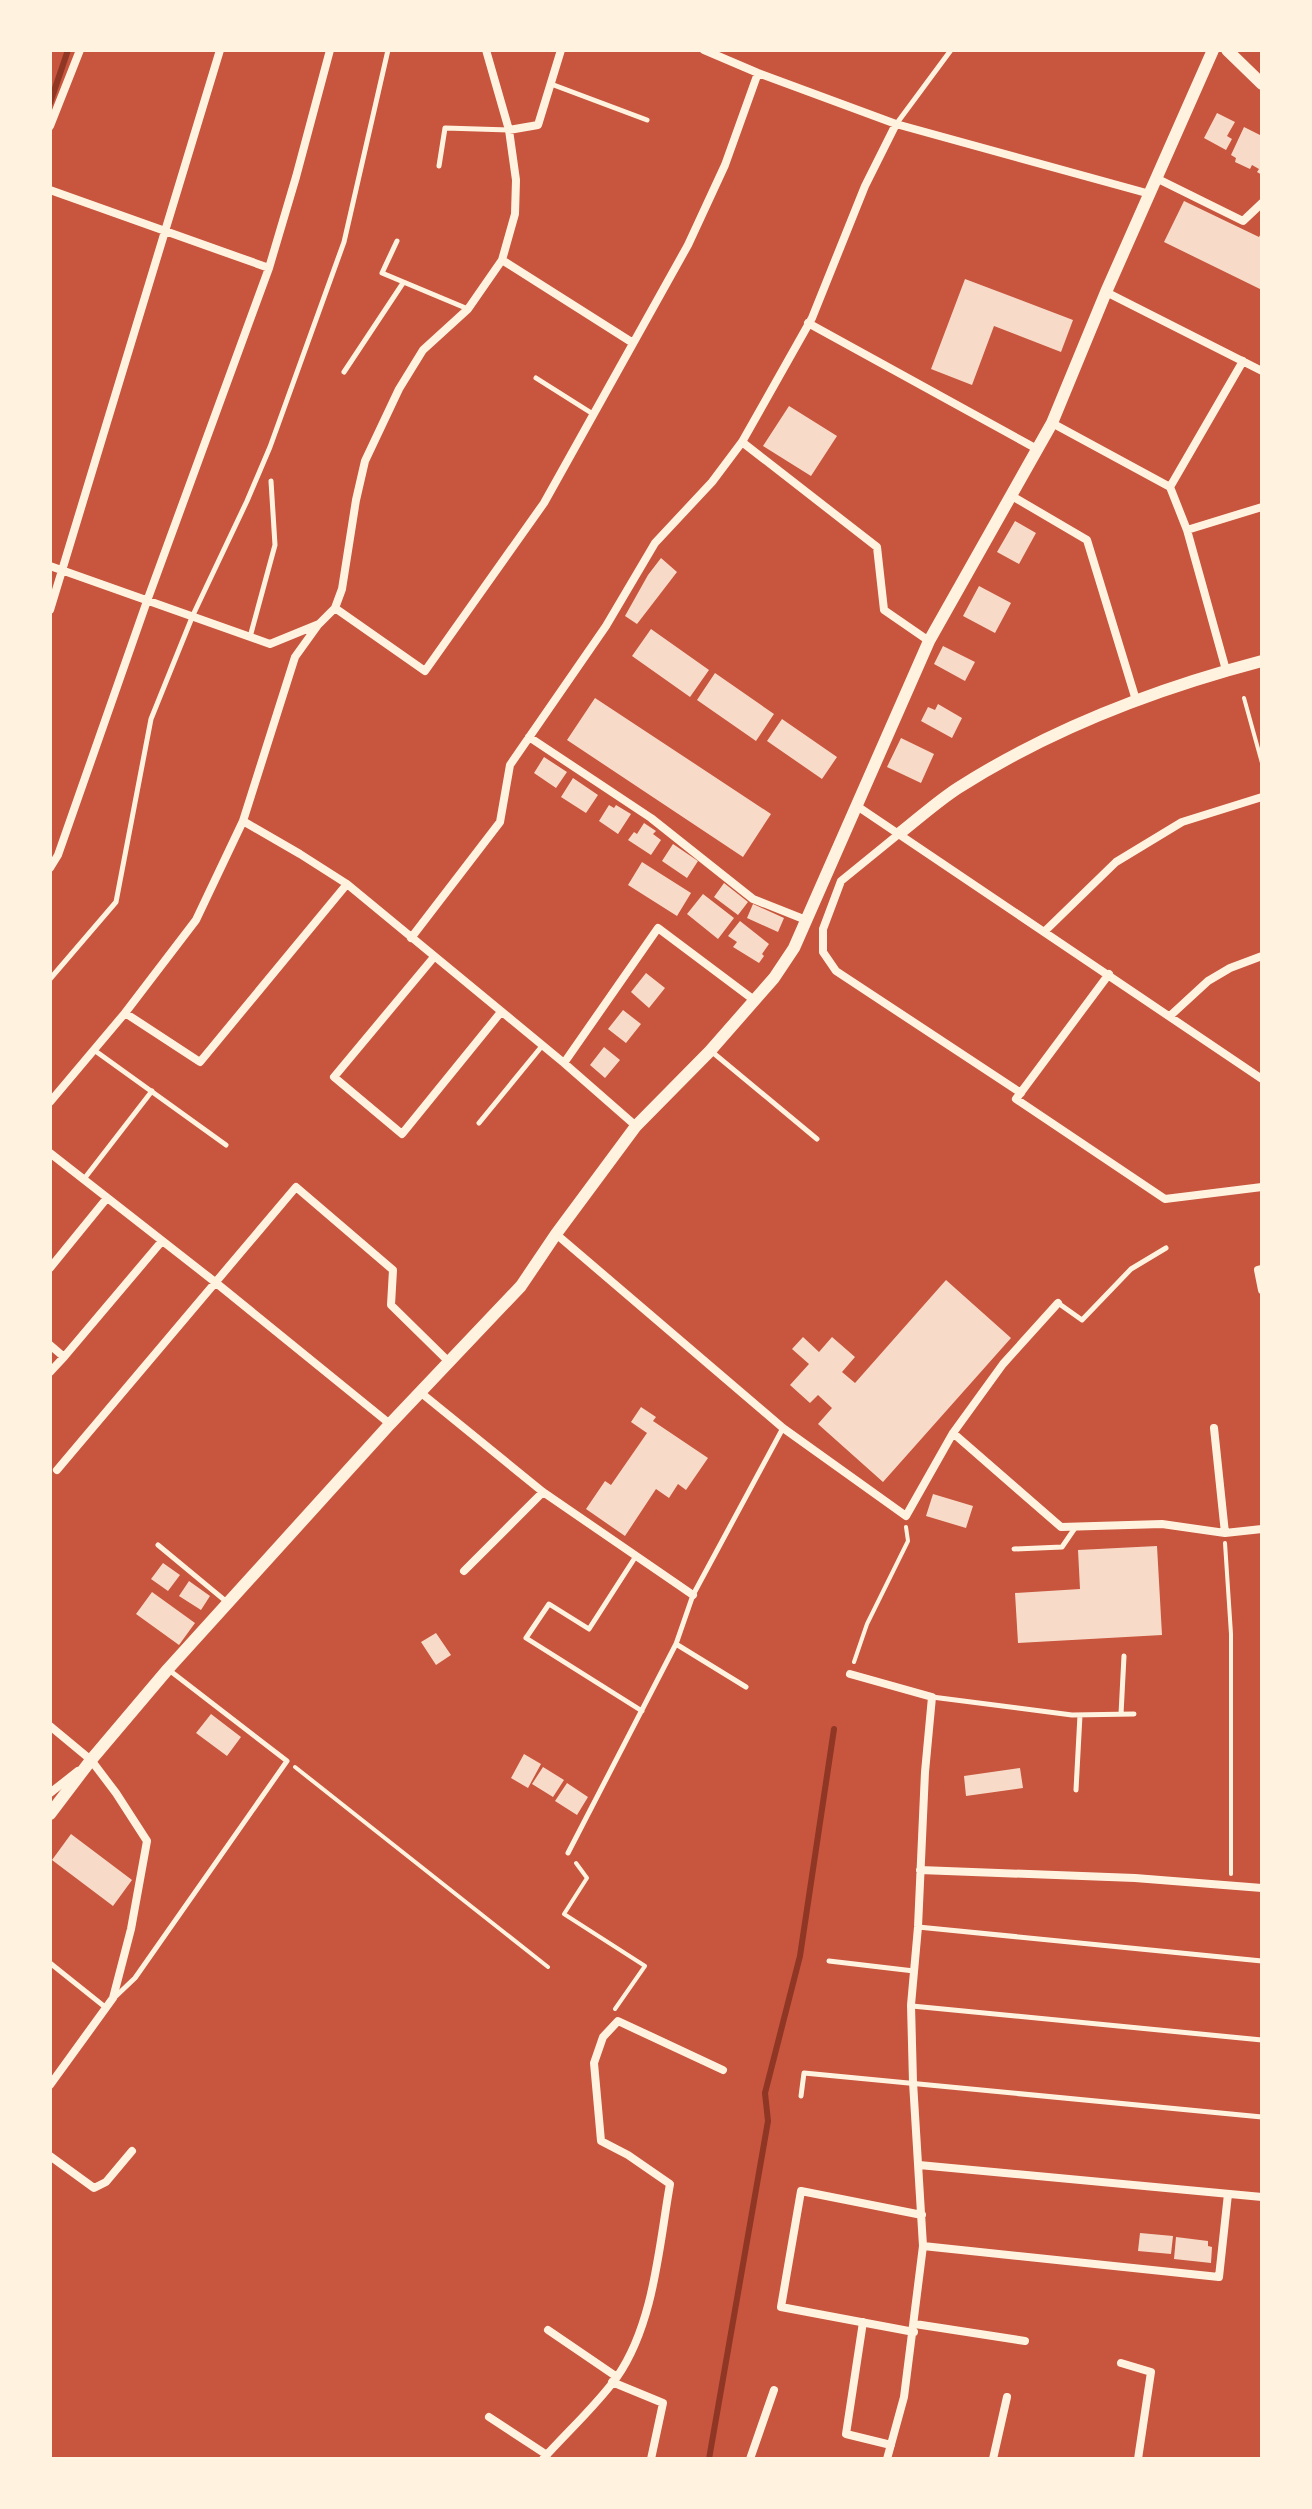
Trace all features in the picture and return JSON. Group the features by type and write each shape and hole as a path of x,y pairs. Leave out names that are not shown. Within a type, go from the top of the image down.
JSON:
{"street":[{"path":"50,126 80,50"},
{"path":"50,610 220,50"},
{"path":"50,868 58,855 269,268 330,50"},
{"path":"50,1102 125,1013 196,920 243,821 295,657 335,608 342,589 365,461 399,389 423,350 468,309 502,260 515,214 516,180 509,130 486,50"},
{"path":"509,130 538,125 561,50"},
{"path":"704,50 896,124 1150,194"},
{"path":"50,1814 168,1669 390,1424 521,1286 636,1126 710,1051 788,958 929,641 1052,423 1213,50"},
{"path":"1227,50 1262,84"},
{"path":"335,608 425,671 544,503 688,245 725,165 758,73"},
{"path":"411,938 500,822 510,765 606,626 655,543 712,482 742,442 808,323 865,186 896,124"},
{"path":"1156,178 1243,221 1262,203"},
{"path":"50,190 269,268"},
{"path":"502,260 633,343"},
{"path":"1106,292 1262,371"},
{"path":"808,323 1037,449"},
{"path":"1170,487 1243,361"},
{"path":"1052,423 1170,487 1187,530 1226,670"},
{"path":"742,442 877,547 884,610 929,641"},
{"path":"1012,496 1087,540 1136,700"},
{"path":"1187,530 1262,507"},
{"path":"50,566 270,644 319,624"},
{"path":"1021,1093 836,971 823,952 823,929 841,881 956,790 1021,751 1086,719 1136,700 1262,661"},
{"path":"529,737 651,818 753,899 806,920"},
{"path":"1045,931 1116,862 1182,822 1262,797"},
{"path":"857,806 1262,1079"},
{"path":"243,821 347,884 636,1126"},
{"path":"125,1013 200,1062 347,884"},
{"path":"564,1063 658,928 754,1000"},
{"path":"1170,1016 1208,981 1230,968 1262,956"},
{"path":"434,957 334,1077 391,1125 402,1134 501,1012"},
{"path":"1109,974 1016,1099 1165,1199 1262,1187"},
{"path":"50,1153 390,1424"},
{"path":"57,1470 296,1187 393,1270 391,1305 449,1362"},
{"path":"50,1268 107,1198"},
{"path":"556,1234 783,1428 906,1516 953,1433 1003,1364 1058,1303"},
{"path":"50,1372 162,1241"},
{"path":"1262,1269 1258,1270 1262,1290"},
{"path":"50,1345 64,1357"},
{"path":"420,1392 543,1492 693,1595"},
{"path":"1214,1428 1225,1533"},
{"path":"953,1433 1061,1527 1162,1524 1225,1533 1262,1529"},
{"path":"464,1571 543,1492"},
{"path":"850,1674 932,1697 911,2005 923,2246 904,2397 887,2459"},
{"path":"50,1726 91,1760 147,1841 131,1929 113,1998 50,2085"},
{"path":"50,1793 91,1760"},
{"path":"920,1870 1135,1878 1262,1888"},
{"path":"489,2417 545,2457 615,2379 638,2338 647,2310 670,2184 601,2141 594,2063 603,2037 618,2021 723,2070"},
{"path":"50,2156 94,2188 106,2182 132,2151"},
{"path":"919,2165 1262,2197"},
{"path":"922,2215 801,2191 781,2307 863,2322 1025,2341"},
{"path":"923,2246 1219,2277 1228,2194"},
{"path":"863,2322 846,2434 891,2445"},
{"path":"548,2330 615,2379 663,2403 651,2459"},
{"path":"1121,2363 1151,2372 1138,2459"},
{"path":"750,2459 774,2390"},
{"path":"993,2459 1007,2397"}],"lane":[{"path":"50,979 116,902 151,719 193,615 270,447 344,242 388,50"},
{"path":"896,124 951,50"},
{"path":"550,84 647,120"},
{"path":"439,166 445,128 509,130"},
{"path":"397,241 382,273 468,309"},
{"path":"344,372 403,283"},
{"path":"536,378 593,414"},
{"path":"250,638 275,545 271,481"},
{"path":"479,1123 543,1046"},
{"path":"94,1050 226,1145"},
{"path":"710,1051 817,1139"},
{"path":"84,1180 152,1091"},
{"path":"1058,1303 1082,1320 1131,1269 1166,1248"},
{"path":"568,1853 676,1644 693,1595 783,1428"},
{"path":"1014,1549 1062,1547 1076,1526"},
{"path":"158,1545 228,1603"},
{"path":"636,1556 589,1629 549,1604 526,1638 642,1711"},
{"path":"676,1644 746,1687"},
{"path":"1121,1714 1124,1656"},
{"path":"113,1998 135,1978 287,1761 168,1669"},
{"path":"932,1697 1080,1715 1134,1714"},
{"path":"1076,1790 1080,1715"},
{"path":"918,1927 1262,1961"},
{"path":"829,1961 914,1971"},
{"path":"50,1963 106,2008"},
{"path":"911,2005 1262,2040"},
{"path":"801,2096 804,2073 1262,2117"}],"path":[{"path":"1244,698 1262,763"},
{"path":"850,1674 867,1624 908,1541 906,1516"},
{"path":"1225,1533 1231,1634 1231,1886"},
{"path":"287,1761 548,1967"},
{"path":"568,1853 587,1878 564,1914 645,1966 612,2014"}],"building":[{"path":"1217,113 1235,122 1227,136 1232,139 1226,150 1204,138"},
{"path":"1244,127 1262,136 1262,175 1252,165 1250,169 1235,162 1236,158 1231,155"},
{"path":"1184,201 1259,237 1262,231 1260,289 1164,242"},
{"path":"965,279 1073,320 1061,352 994,326 972,385 931,369"},
{"path":"789,406 837,436 811,476 763,446"},
{"path":"1015,521 1036,533 1019,564 997,552"},
{"path":"661,558 677,572 637,624 625,616"},
{"path":"979,586 1011,603 995,633 963,616"},
{"path":"651,629 709,670 690,697 632,656"},
{"path":"943,646 975,662 965,681 934,664"},
{"path":"715,673 774,714 756,741 697,700"},
{"path":"595,698 771,814 743,857 567,740"},
{"path":"938,704 962,718 952,738 921,721 928,707 935,710"},
{"path":"782,719 837,757 822,779 767,741"},
{"path":"901,738 934,754 921,783 887,767"},
{"path":"544,757 567,772 556,788 534,773"},
{"path":"573,778 598,795 586,813 561,797"},
{"path":"609,805 614,808 616,805 631,814 618,834 599,821"},
{"path":"644,823 656,831 653,834 661,840 651,855 628,840 634,832 637,834"},
{"path":"673,844 698,861 687,878 662,861"},
{"path":"642,862 691,893 677,916 628,885"},
{"path":"724,883 748,902 738,915 714,897"},
{"path":"703,894 734,918 718,939 687,914"},
{"path":"753,904 784,918 778,932 747,918"},
{"path":"740,921 769,944 759,963 733,947 737,942 728,936"},
{"path":"646,973 665,988 649,1008 631,992"},
{"path":"623,1010 641,1024 626,1043 608,1029"},
{"path":"604,1047 620,1060 605,1078 590,1065"},
{"path":"946,1280 1011,1338 883,1482 818,1424 832,1408 818,1395 810,1403 790,1385 809,1364 792,1349 803,1337 819,1352 832,1337 855,1357 842,1372 855,1383"},
{"path":"641,1407 656,1417 653,1421 708,1458 686,1490 678,1484 669,1498 656,1489 625,1536 586,1509 605,1481 611,1485 647,1433 631,1422"},
{"path":"933,1494 973,1506 966,1528 926,1516"},
{"path":"1157,1546 1162,1635 1018,1643 1015,1593 1080,1589 1078,1550"},
{"path":"163,1563 180,1575 168,1591 151,1579"},
{"path":"189,1581 210,1596 201,1610 179,1596"},
{"path":"152,1592 195,1623 179,1645 136,1614"},
{"path":"436,1633 451,1655 436,1665 421,1642"},
{"path":"211,1714 241,1737 227,1756 196,1733"},
{"path":"524,1754 541,1764 528,1788 511,1778"},
{"path":"543,1767 564,1780 553,1797 532,1784"},
{"path":"1020,1768 1023,1788 966,1796 964,1776"},
{"path":"567,1783 588,1797 577,1815 555,1801"},
{"path":"71,1834 132,1880 113,1906 52,1860"},
{"path":"1140,2233 1173,2236 1171,2254 1138,2251"},
{"path":"1176,2237 1208,2241 1208,2246 1212,2247 1211,2263 1174,2259"}],"waterway":[{"path":"50,103 68,50"},
{"path":"709,2459 768,2121 765,2093 800,1956 834,1729"}]}
